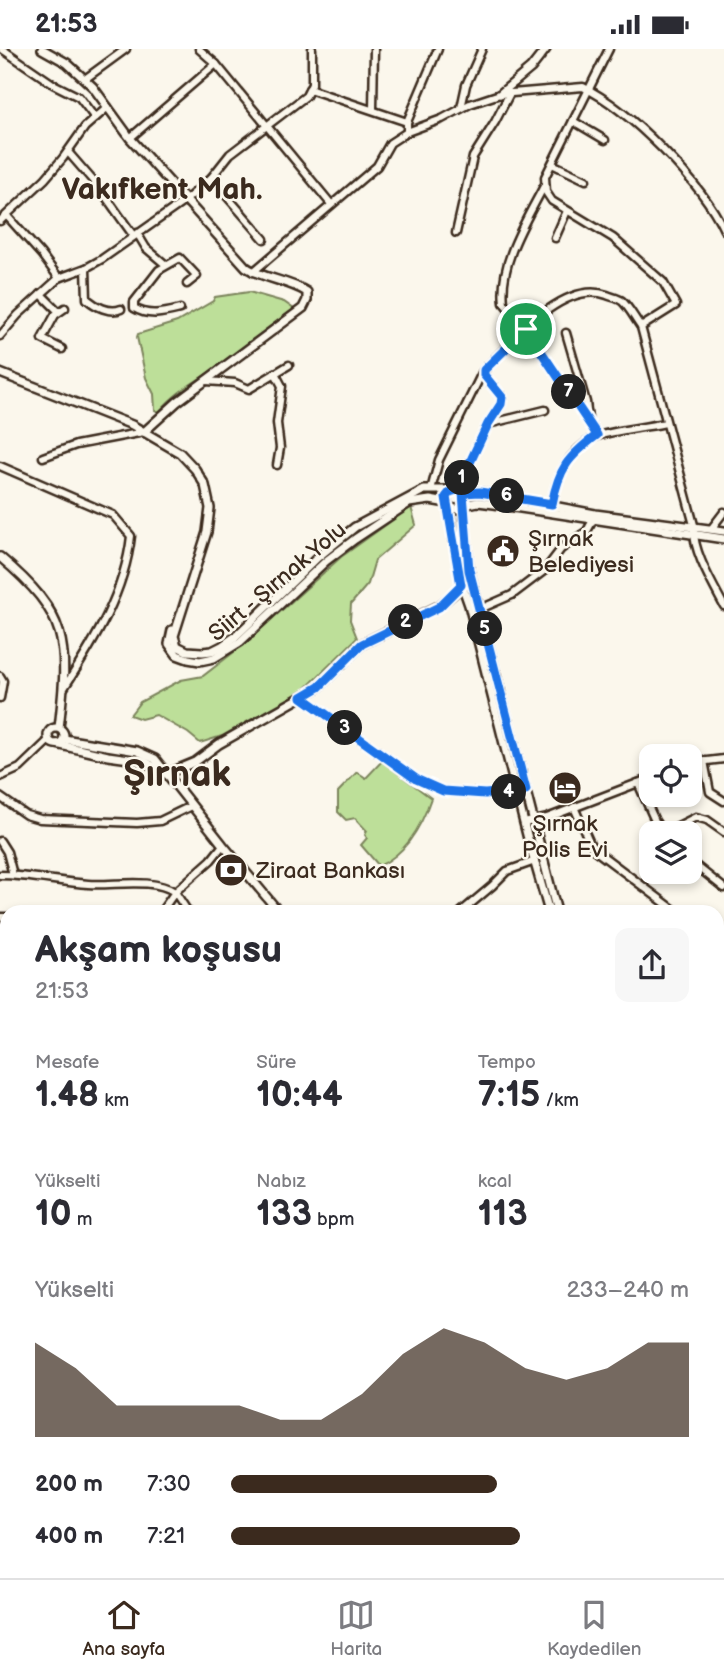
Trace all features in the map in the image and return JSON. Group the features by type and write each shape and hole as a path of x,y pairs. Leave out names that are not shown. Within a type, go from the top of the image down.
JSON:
{"street":[{"path":"2,49 53,84 79,97 95,118"},
{"path":"42,49 67,63 85,79 130,138 220,240 253,272 296,285 307,292 306,304 177,402 144,432 76,445 43,457"},
{"path":"85,79 126,49"},
{"path":"200,49 331,204"},
{"path":"0,336 18,315 59,278 86,268 186,199 211,178 230,154 306,96 312,84 312,49"},
{"path":"373,110 374,49"},
{"path":"407,132 407,122 438,49"},
{"path":"461,108 466,85 482,49"},
{"path":"500,94 531,68 546,49"},
{"path":"597,435 526,329 504,303 505,274 520,233 609,49"},
{"path":"130,138 216,65"},
{"path":"253,272 377,166 390,143 407,132 442,119 461,108 510,93 583,87 589,90 619,110 668,153 724,230"},
{"path":"309,89 407,122"},
{"path":"456,233 473,157 510,93"},
{"path":"0,221 45,179 85,127 108,107"},
{"path":"573,121 605,140"},
{"path":"68,152 146,247 166,265"},
{"path":"552,164 586,180"},
{"path":"211,178 264,239"},
{"path":"544,186 552,201 613,238 663,282 676,305 641,327"},
{"path":"555,238 567,211"},
{"path":"7,216 59,278"},
{"path":"180,309 155,314 134,308 134,299 166,265 180,258 197,276 187,284"},
{"path":"86,268 87,299 102,308 116,311 121,309"},
{"path":"431,490 439,460 484,370 550,308 567,298 596,291 621,300 641,327 702,561 724,606"},
{"path":"41,294 61,310 42,339 62,349"},
{"path":"566,333 586,402 588,421"},
{"path":"206,381 235,383 249,389 289,365"},
{"path":"458,491 488,424 501,404 502,397 484,375 484,370"},
{"name":"Siirt - Şırnak Yolu","path":"0,373 132,425 180,453 195,469 205,485 210,508 207,532 169,639 177,655 200,661 214,659 240,642 326,561 409,503 430,500 447,504"},
{"path":"275,373 282,386 277,423 280,448 277,465"},
{"path":"488,424 545,410"},
{"path":"552,504 561,469 597,435 666,423"},
{"path":"0,466 113,515 131,536 129,556 119,585 93,643 64,688"},
{"name":"Siirt - Şırnak Yolu","path":"176,624 174,636 177,646 187,651 212,651 235,637 318,557 355,527 412,496 431,490 480,492 693,529"},
{"path":"458,491 447,494 447,504 461,585 470,605 547,905"},
{"path":"458,491 465,499 463,505 469,570 555,905"},
{"path":"447,504 456,509 478,502 494,503 593,520 724,531"},
{"path":"711,529 724,512"},
{"path":"480,610 512,595 545,570 561,549 587,531 593,520"},
{"path":"693,529 724,539"},
{"path":"0,557 37,590 49,606 61,631 64,688 59,728 64,739"},
{"path":"166,774 195,762 219,744 319,687 362,644 439,607 461,585 473,583"},
{"path":"0,676 3,681 0,698"},
{"path":"302,697 416,779 443,791 485,794 526,790"},
{"path":"52,742 50,731 59,728"},
{"path":"0,776 20,768 52,742 64,739 147,754 162,766 191,806 273,905"},
{"path":"52,742 108,756 144,761 166,774"},
{"path":"724,759 704,761 710,792 724,801"},
{"path":"524,823 638,783 655,821"},
{"path":"0,797 26,815 40,819 137,823 160,821 191,806"},
{"path":"574,807 592,848 668,905"},
{"path":"688,821 696,817 707,820 724,832"},
{"path":"0,841 13,875"},
{"path":"166,905 175,891 211,860 223,845"},
{"path":"469,905 506,871 535,861"},
{"path":"702,871 724,888"},
{"path":"0,875 89,884 145,884 168,887 175,891 184,905"}],"green space":[{"path":"249,292 284,302 294,309 180,392 159,412 155,410 154,394 146,378 138,334 177,322 213,301 215,297"},
{"path":"411,507 416,525 375,560 368,584 351,604 350,620 357,638 305,689 222,736 200,743 156,715 141,719 130,715 140,702 181,680 203,676 243,645 341,557"},
{"path":"382,761 431,798 412,837 398,854 379,866 361,845 367,838 367,831 355,818 346,820 338,812 338,792 357,772 366,778"}],"place":[{"name":"Şırnak Belediyesi","path":"503,551"},
{"name":"Şırnak Polis Evi","path":"565,788"},
{"name":"Ziraat Bankası","path":"231,870"}],"district":[{"name":"Vakıfkent Mah.","path":"162,189"},
{"name":"Şırnak","path":"177,773"}],"route":[{"path":"526,329 597,435 561,469 552,504 480,492 463,493 469,570 526,790 485,794 443,791 416,779 302,697 319,687 362,644 439,607 461,585 446,497 452,490 457,490 488,424 501,404 502,397 484,375 484,370 526,329"}]}
